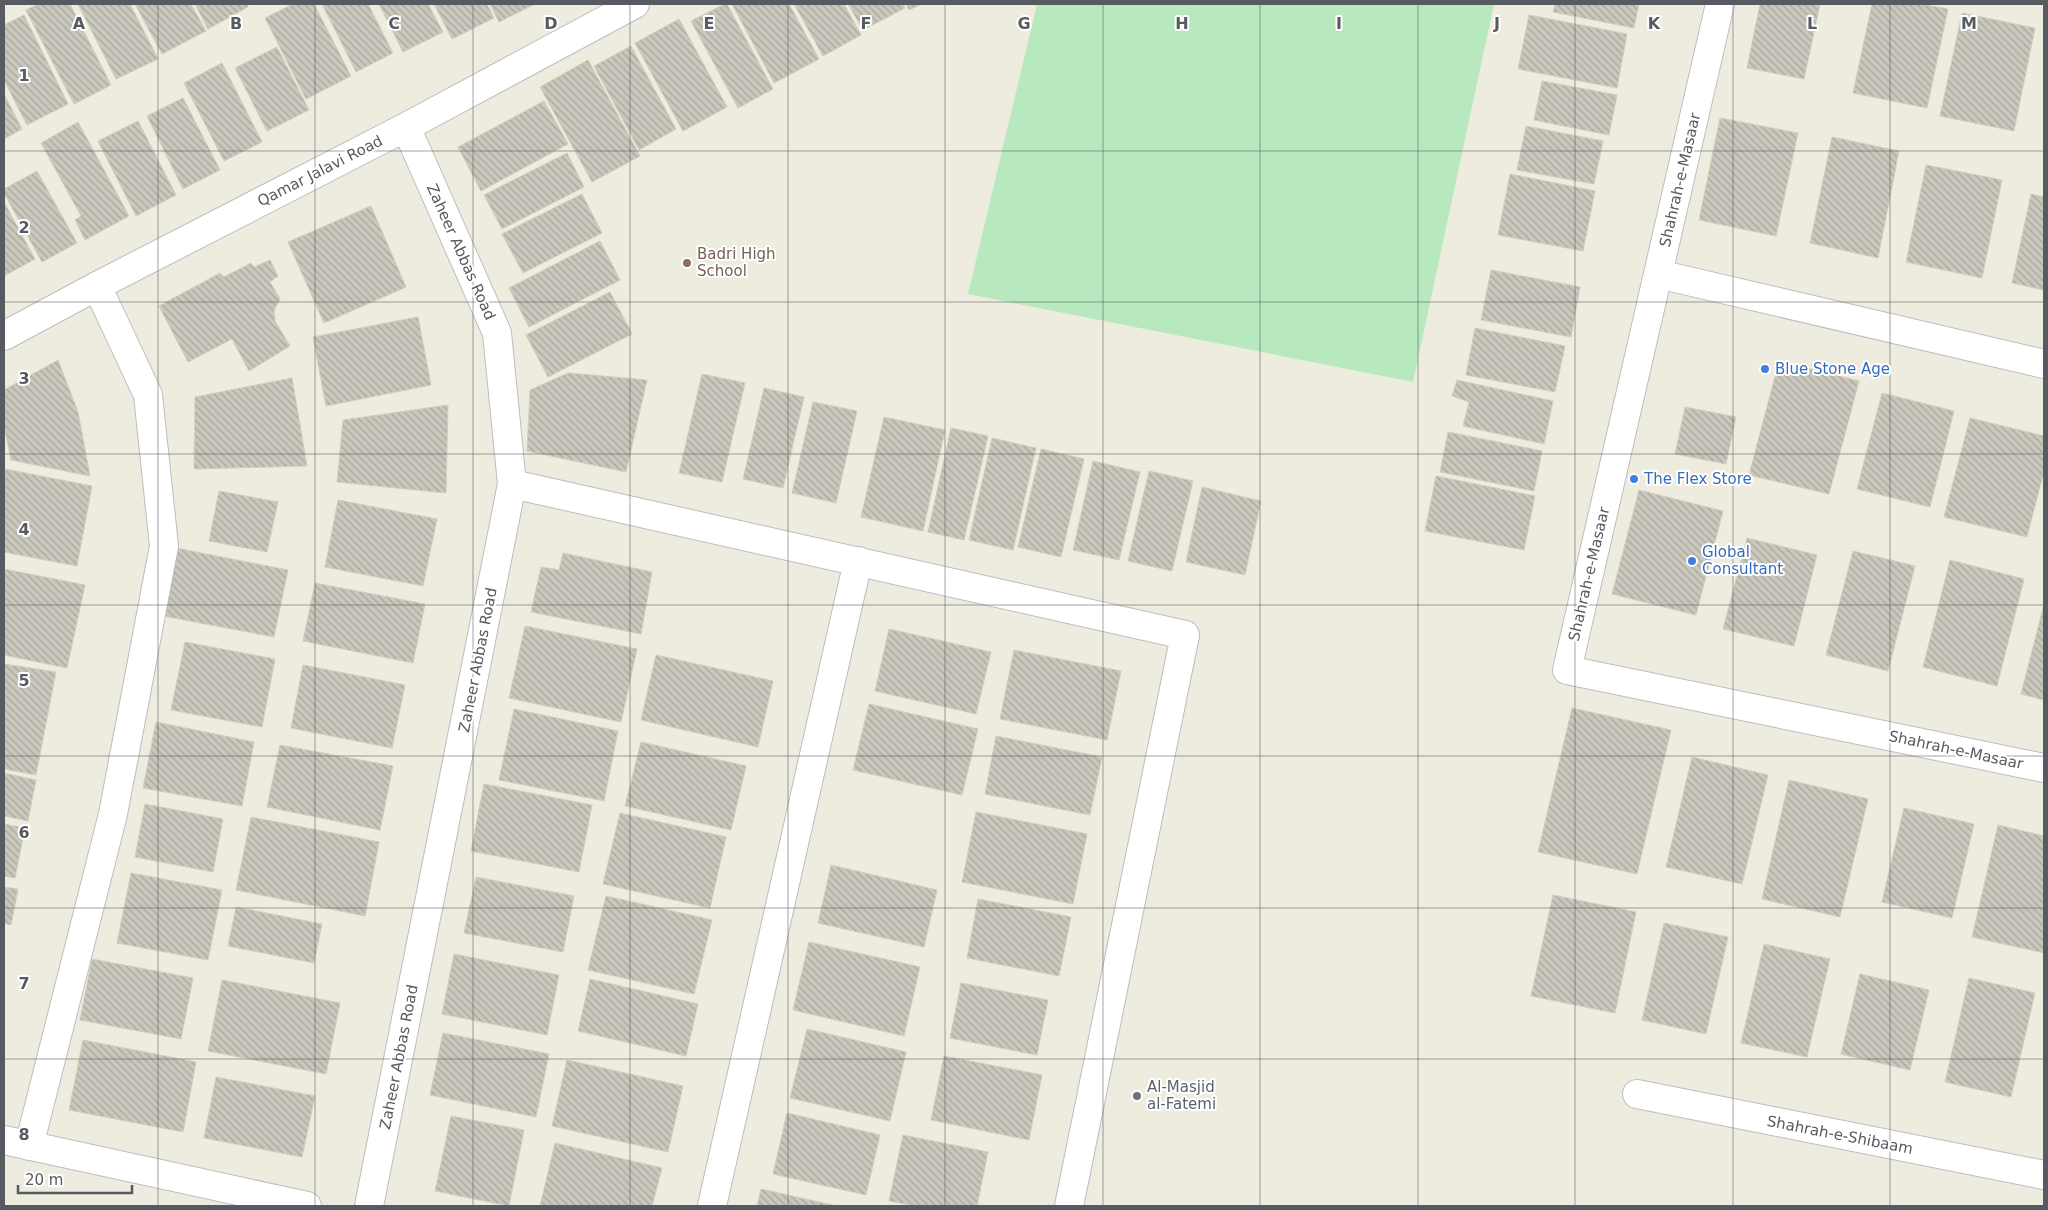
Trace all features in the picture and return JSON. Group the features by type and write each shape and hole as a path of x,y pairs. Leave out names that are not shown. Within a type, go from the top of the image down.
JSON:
{"street":[{"name":"Qamar Jalavi Road","path":"4,336 406,127 634,4"},
{"name":"Shahrah-e-Masaar","path":"1720,4 1567,670 2044,768"},
{"name":"Zaheer Abbas Road","path":"369,1206 512,484 496,333 406,127"},
{"path":"1658,274 2044,364"},
{"path":"97,286 148,396 164,546 113,814 16,1143 307,1206"},
{"path":"512,484 1185,634 1069,1206"},
{"path":"712,1206 858,561"},
{"name":"Shahrah-e-Shibaam","path":"1636,1094 2044,1176"}],"green space":[{"path":"1037,4 1494,4 1413,382 968,294"}],"building":[{"path":"39,4 70,4 111,85 74,104 26,10"},
{"path":"78,4 130,4 158,59 116,79"},
{"path":"135,4 191,4 206,31 162,54"},
{"path":"195,4 247,4 248,7 208,29"},
{"path":"293,4 314,4 351,76 306,99 265,18"},
{"path":"322,4 368,4 393,53 356,72"},
{"path":"379,4 428,4 443,32 403,52"},
{"path":"434,4 487,4 494,18 452,39"},
{"path":"490,4 535,4 499,22"},
{"path":"727,4 773,89 738,108 691,21"},
{"path":"732,4 789,4 819,59 774,83"},
{"path":"794,4 844,4 861,35 823,56"},
{"path":"848,4 903,4 905,8 863,30"},
{"path":"906,4 922,4 909,10"},
{"path":"1555,4 1639,4 1634,28 1553,12"},
{"path":"1760,4 1820,4 1804,79 1747,68"},
{"path":"1872,4 1920,4 1948,9 1927,108 1853,93"},
{"path":"1962,13 2035,28 2014,131 1940,116"},
{"path":"24,15 68,104 27,125 4,80 4,25"},
{"path":"1529,15 1627,34 1617,88 1518,69"},
{"path":"679,19 727,107 683,131 635,43"},
{"path":"631,46 676,129 639,150 594,66"},
{"path":"277,47 309,110 267,131 235,68"},
{"path":"588,60 640,156 592,182 540,87"},
{"path":"222,63 262,142 224,161 184,83"},
{"path":"1542,81 1617,95 1609,135 1534,120"},
{"path":"4,94 22,129 4,139"},
{"path":"183,98 220,170 183,189 147,116"},
{"path":"544,101 568,144 481,191 458,147"},
{"path":"1720,118 1798,133 1776,236 1699,220"},
{"path":"138,121 176,195 136,216 98,141"},
{"path":"78,122 129,216 85,240 75,220 81,216 41,143"},
{"path":"1526,126 1603,141 1594,184 1517,170"},
{"path":"1832,137 1899,151 1878,258 1810,243"},
{"path":"567,153 584,187 502,229 484,195"},
{"path":"1926,165 2002,180 1982,278 1906,262"},
{"path":"37,171 77,243 42,262 4,193 4,189"},
{"path":"1510,174 1595,191 1583,251 1498,235"},
{"path":"582,194 602,233 523,273 502,234"},
{"path":"2031,194 2044,197 2044,290 2012,283"},
{"path":"4,202 35,259 4,276"},
{"path":"371,206 406,287 324,323 288,242"},
{"path":"600,241 620,280 529,327 509,288"},
{"path":"270,260 278,276 270,282 280,299 274,310 275,321 290,346 249,371 232,339 188,362 159,306 220,273 224,277 251,263 254,267"},
{"path":"1491,270 1580,287 1571,337 1481,320"},
{"path":"610,292 632,334 548,377 526,335"},
{"path":"418,317 431,385 326,406 313,337"},
{"path":"1475,328 1565,346 1555,392 1466,375"},
{"path":"58,360 78,412 90,476 11,460 4,425 4,390"},
{"path":"1779,361 1859,381 1829,494 1749,475"},
{"path":"568,373 647,380 626,472 527,451 530,390"},
{"path":"702,374 745,383 722,482 679,473"},
{"path":"292,378 307,466 194,469 195,397"},
{"path":"1457,380 1553,401 1544,444 1463,426 1469,402 1452,396"},
{"path":"764,388 804,397 783,488 743,479"},
{"path":"1882,393 1954,411 1930,507 1857,489"},
{"path":"813,402 857,411 836,503 792,493"},
{"path":"448,405 446,493 337,482 343,420"},
{"path":"1685,407 1736,417 1726,464 1675,454"},
{"path":"884,417 945,430 923,531 861,517"},
{"path":"1970,418 2044,436 2044,471 2027,537 1944,517"},
{"path":"951,428 988,436 964,540 928,532"},
{"path":"1448,432 1542,451 1534,491 1440,472"},
{"path":"992,438 1036,448 1013,550 969,540"},
{"path":"1041,449 1084,459 1061,557 1018,547"},
{"path":"1093,461 1140,472 1119,560 1073,550"},
{"path":"5,469 92,486 77,566 4,552"},
{"path":"1149,471 1193,481 1172,571 1128,561"},
{"path":"1436,476 1535,496 1524,550 1425,531"},
{"path":"1202,487 1261,501 1245,575 1186,562"},
{"path":"1639,490 1723,511 1696,615 1612,594"},
{"path":"219,491 278,502 267,552 209,541"},
{"path":"338,500 437,519 423,586 325,567"},
{"path":"1747,538 1817,555 1794,646 1723,629"},
{"path":"176,548 288,570 274,637 163,616"},
{"path":"1853,551 1915,566 1888,671 1826,655"},
{"path":"563,553 652,572 641,634 531,612 541,567 559,570"},
{"path":"1950,560 2024,579 1997,686 1923,667"},
{"path":"4,569 85,585 67,668 4,655"},
{"path":"315,583 425,604 413,663 303,641"},
{"path":"2044,604 2044,700 2021,694"},
{"path":"525,626 637,649 621,722 509,698"},
{"path":"889,629 991,652 976,714 875,691"},
{"path":"185,642 275,659 262,727 171,710"},
{"path":"1014,650 1121,671 1107,740 1000,719"},
{"path":"656,655 773,681 758,747 641,720"},
{"path":"4,664 56,672 36,775 4,769"},
{"path":"303,665 405,685 392,748 291,728"},
{"path":"869,704 978,729 962,795 853,770"},
{"path":"1572,708 1671,730 1637,874 1538,852"},
{"path":"514,709 618,731 604,801 499,780"},
{"path":"156,722 254,742 242,806 143,788"},
{"path":"996,736 1102,757 1090,815 985,794"},
{"path":"641,742 746,766 731,830 625,806"},
{"path":"280,745 393,766 380,830 267,807"},
{"path":"1692,757 1768,775 1742,884 1666,867"},
{"path":"4,773 36,780 28,821 4,816"},
{"path":"1789,780 1868,799 1840,917 1762,899"},
{"path":"484,784 592,805 579,872 471,851"},
{"path":"145,804 223,819 213,872 135,857"},
{"path":"1904,808 1974,824 1952,918 1882,902"},
{"path":"976,812 1087,834 1073,904 962,882"},
{"path":"620,813 726,837 710,908 603,884"},
{"path":"251,817 379,842 365,916 236,890"},
{"path":"4,824 25,828 15,878 4,876"},
{"path":"1998,825 2044,836 2044,953 1972,937"},
{"path":"831,865 937,890 924,947 818,923"},
{"path":"131,873 222,890 208,960 117,943"},
{"path":"476,877 574,896 563,952 464,933"},
{"path":"4,887 18,889 11,925 4,923"},
{"path":"1553,895 1636,912 1615,1013 1531,996"},
{"path":"606,896 712,920 694,994 588,970"},
{"path":"978,899 1071,917 1059,976 967,958"},
{"path":"236,907 322,924 314,963 228,946"},
{"path":"1664,923 1728,937 1706,1034 1642,1020"},
{"path":"809,942 920,967 904,1036 793,1010"},
{"path":"1764,944 1830,959 1807,1057 1741,1043"},
{"path":"454,954 559,975 547,1035 442,1014"},
{"path":"92,959 193,978 181,1039 80,1020"},
{"path":"1860,974 1929,990 1910,1070 1841,1054"},
{"path":"1969,978 2035,993 2011,1097 1945,1082"},
{"path":"590,979 698,1004 686,1056 578,1031"},
{"path":"222,980 340,1003 326,1074 208,1051"},
{"path":"961,983 1048,1000 1037,1055 950,1038"},
{"path":"807,1029 906,1052 890,1121 790,1098"},
{"path":"443,1033 549,1054 536,1117 430,1095"},
{"path":"83,1040 196,1062 183,1132 69,1110"},
{"path":"944,1056 1042,1075 1029,1140 931,1120"},
{"path":"567,1060 683,1086 668,1152 552,1126"},
{"path":"216,1077 315,1096 302,1157 204,1138"},
{"path":"787,1113 880,1135 866,1195 773,1174"},
{"path":"451,1116 524,1130 509,1206 435,1191"},
{"path":"903,1135 988,1152 977,1206 915,1206 889,1201"},
{"path":"555,1143 662,1168 652,1206 540,1206"},
{"path":"761,1189 837,1206 757,1206"}],"place":[{"name":"Badri High School","path":"687,263"},
{"name":"Blue Stone Age","path":"1765,369"},
{"name":"The Flex Store","path":"1634,479"},
{"name":"Global Consultant","path":"1692,561"},
{"name":"Al-Masjid al-Fatemi","path":"1137,1096"}]}
